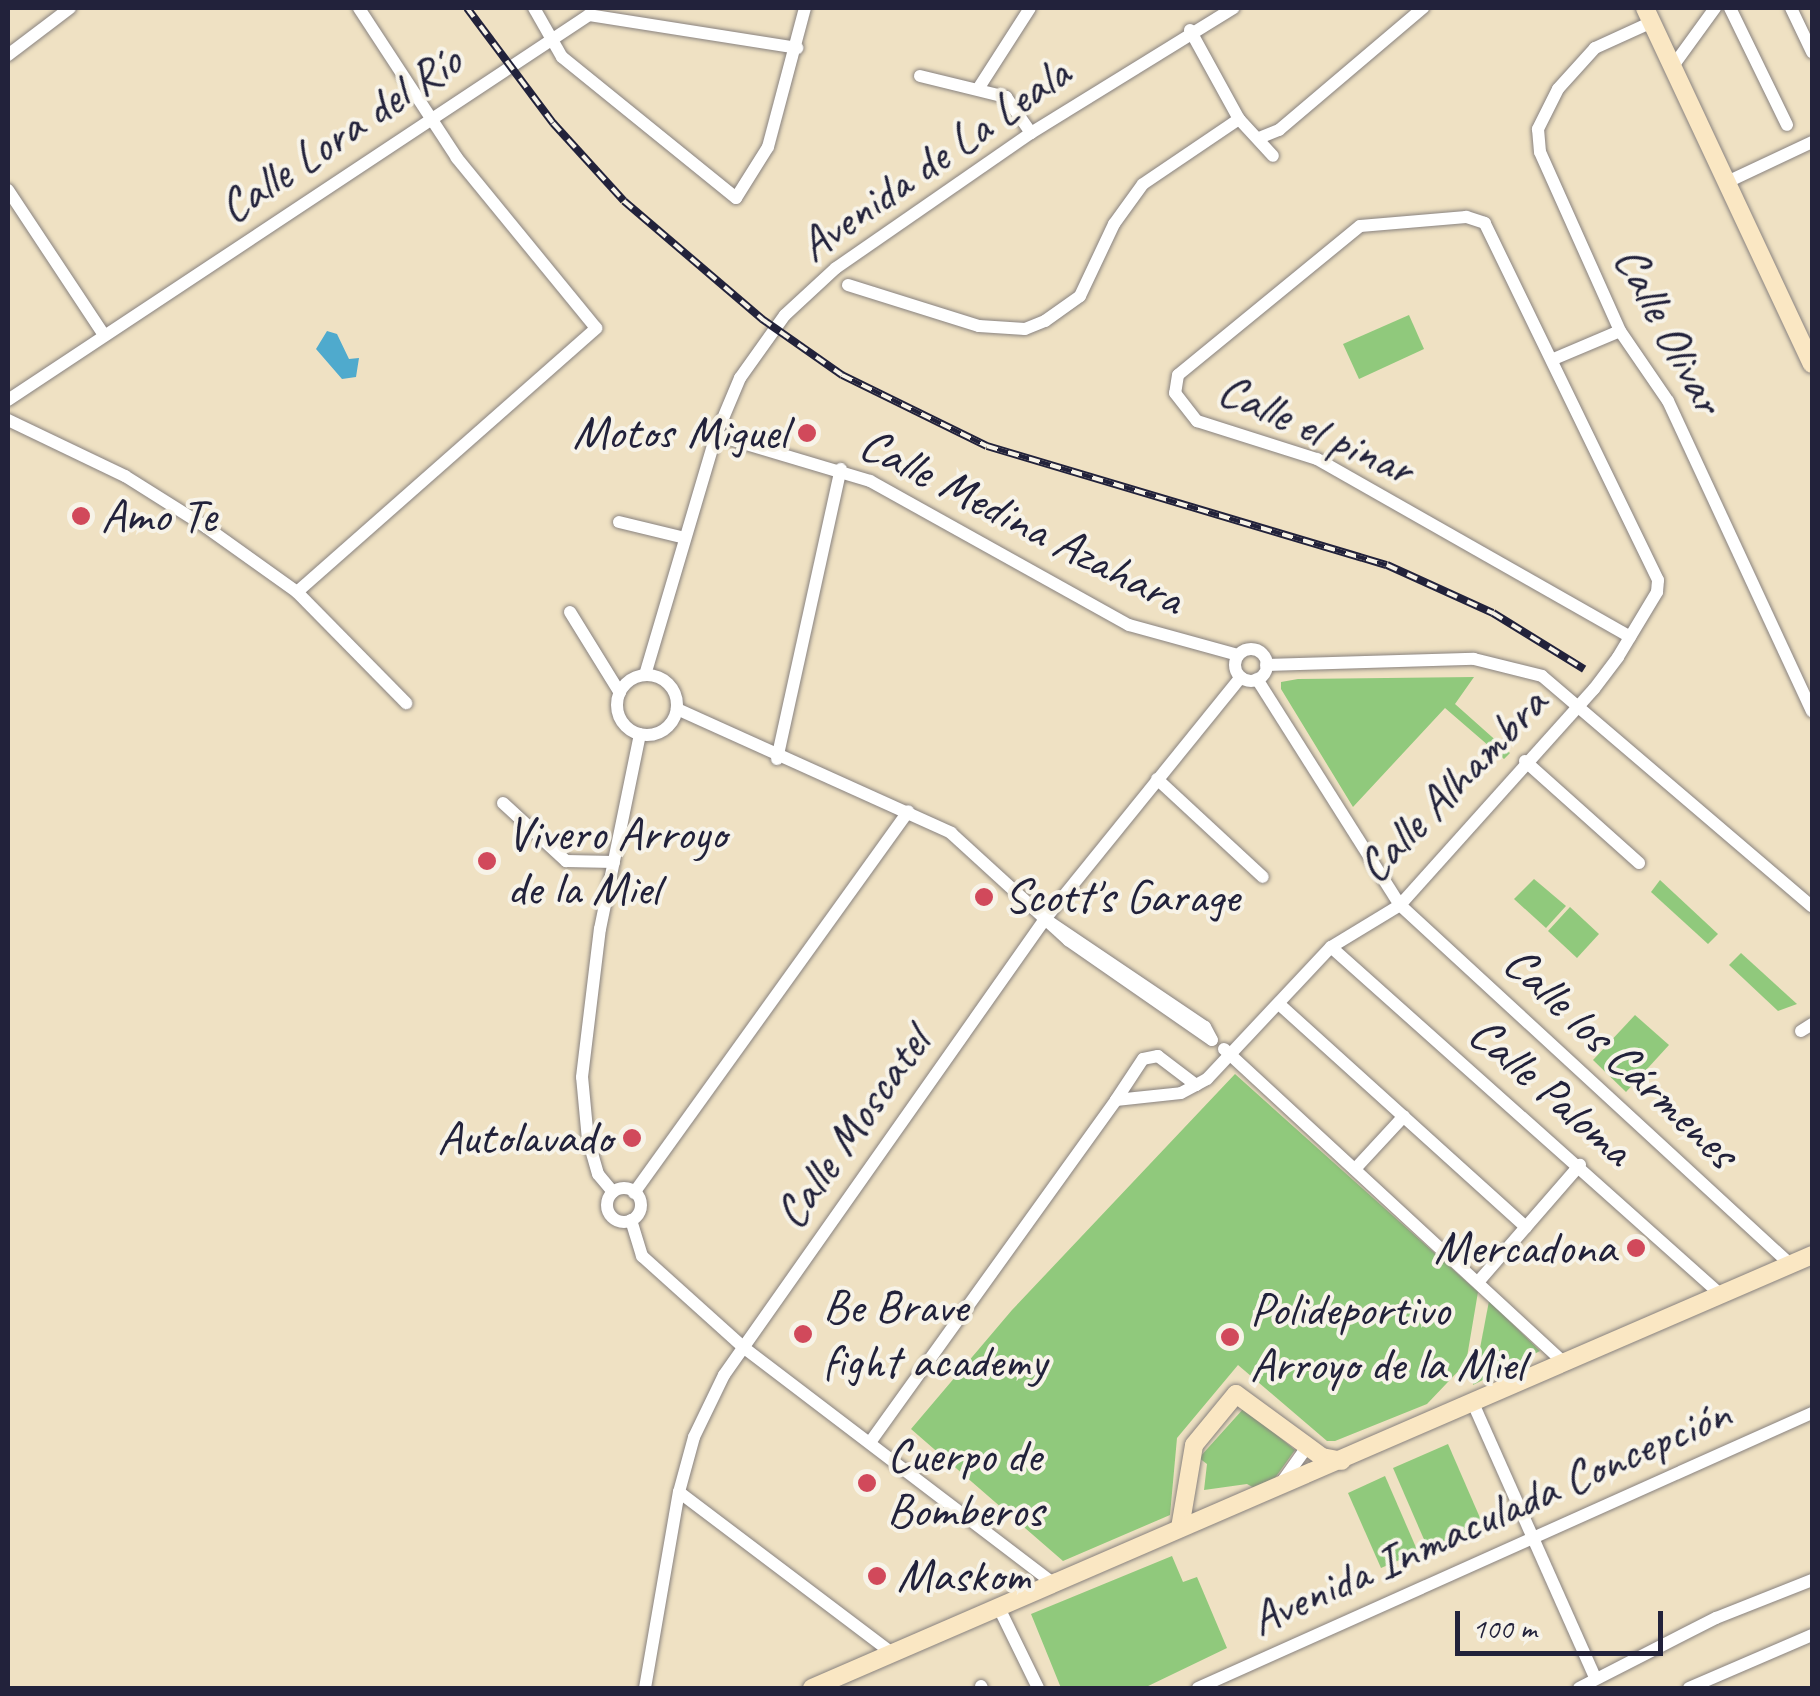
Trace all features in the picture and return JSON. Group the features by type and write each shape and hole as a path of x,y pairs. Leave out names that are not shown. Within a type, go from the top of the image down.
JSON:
{"street":[{"path":"8,55 70,8"},
{"path":"297,592 596,328 429,118 359,8"},
{"path":"534,8 550,40 736,198 768,147 785,66 797,48 805,8"},
{"path":"978,89 1030,8"},
{"name":"Avenida de La Leala","path":"644,676 716,434 740,378 784,315 836,268 1031,133 1190,30 1233,8"},
{"path":"1259,138 1279,130 1423,8"},
{"path":"1674,66 1715,8"},
{"path":"1730,8 1787,125"},
{"path":"1792,8 1812,52"},
{"path":"1648,15 1812,364"},
{"name":"Calle Olivar","path":"1648,15 1595,48 1558,89 1538,128 1546,168 1620,331 1668,402 1812,711"},
{"name":"Calle Lora del Río","path":"8,400 429,118 589,16 797,48"},
{"path":"1190,30 1238,119 1273,156"},
{"path":"920,76 978,89 1018,107 1031,133"},
{"path":"848,285 979,326 1024,330 1045,322 1080,296 1114,224 1143,184 1238,119"},
{"path":"1725,183 1812,142"},
{"path":"8,190 104,335"},
{"name":"Calle el pinar","path":"1466,217 1486,223 1556,358 1654,566 1657,592 1630,637 1317,460 1197,421 1175,393 1178,375 1347,234 1372,224 1466,217"},
{"path":"1556,358 1620,331"},
{"path":"8,420 125,476 297,592 406,703"},
{"name":"Calle Medina Azahara","path":"716,434 841,469 918,503 1129,625 1238,655 1256,650 1266,664"},
{"path":"776,759 841,469"},
{"path":"620,522 685,538"},
{"path":"570,612 620,692 618,714 640,734"},
{"name":"Calle Alhambra","path":"1196,1085 1332,948 1400,905 1578,706 1630,637"},
{"path":"1238,655 1241,677 1257,679 1266,664 1487,661 1542,676 1812,907"},
{"path":"620,692 644,676 672,689 677,709 666,728 640,734"},
{"name":"Calle Moscatel","path":"644,1686 679,1492 694,1437 742,1347 1045,919 1241,677"},
{"name":"Calle los Cármenes","path":"1257,679 1400,905 1790,1264"},
{"path":"677,709 776,759 908,811 951,833 1045,919 1228,1052 1560,1359"},
{"path":"613,1192 598,1174 582,1077 614,862 640,734"},
{"path":"1525,761 1639,863"},
{"path":"1158,780 1263,877"},
{"path":"502,803 566,861 614,862"},
{"path":"634,1192 908,811"},
{"name":"Calle Paloma","path":"1332,948 1580,1165 1719,1293"},
{"path":"1279,1004 1526,1227"},
{"path":"871,1442 1143,1059 1158,1056 1196,1085 1181,1093 1116,1100"},
{"path":"1355,1168 1404,1116"},
{"path":"1479,1281 1580,1165"},
{"path":"613,1192 634,1192"},
{"path":"613,1192 607,1207 612,1217 631,1220"},
{"path":"631,1220 640,1207 634,1192"},
{"path":"631,1220 642,1256 742,1347 1055,1585"},
{"path":"812,1688 1342,1461 1560,1359 1812,1255"},
{"path":"1180,1528 1194,1445 1236,1394 1307,1448 1342,1461"},
{"path":"1472,1400 1596,1679"},
{"name":"Avenida Inmaculada Concepción","path":"1198,1688 1812,1413"},
{"path":"1268,1492 1307,1448"},
{"path":"679,1492 892,1653"},
{"path":"1579,1688 1716,1618 1812,1580"},
{"path":"999,1608 1038,1688"},
{"path":"1689,1688 1812,1635"}],"green space":[{"path":"1409,315 1424,349 1359,379 1343,344"},
{"path":"1474,677 1455,704 1510,753 1504,759 1445,708 1353,807 1281,689 1281,682 1298,679"},
{"path":"1534,879 1566,906 1546,928 1514,899"},
{"path":"1660,880 1718,934 1708,944 1651,892"},
{"path":"1570,907 1599,934 1577,958 1548,931"},
{"path":"1741,953 1797,1004 1778,1011 1729,965"},
{"path":"1635,1015 1669,1045 1626,1092 1593,1060"},
{"name":"Polideportivo Arroyo de la Miel","path":"1235,1074 1478,1292 1466,1363 1427,1404 1335,1441 1327,1441 1238,1365 1177,1438 1170,1515 1063,1561 911,1429 1012,1310"},
{"path":"1489,1301 1540,1351 1473,1385"},
{"path":"1244,1408 1295,1450 1270,1485 1258,1490 1247,1484 1204,1490 1207,1464 1199,1458"},
{"path":"1448,1444 1484,1527 1429,1551 1393,1468"},
{"path":"1385,1476 1418,1552 1381,1568 1348,1493"},
{"path":"1172,1556 1183,1582 1197,1577 1227,1648 1144,1688 1061,1688 1031,1614"}],"water":[{"path":"327,331 337,334 349,359 359,358 356,377 342,379 316,349"}],"railway":[{"path":"467,8 553,123 624,201 762,319 842,375 987,446 1387,565 1493,613 1584,669"}],"place":[{"name":"Motos Miguel","path":"807,433"},
{"name":"Amo Te","path":"81,516"},
{"name":"Vivero Arroyo de la Miel","path":"487,861"},
{"name":"Scott's Garage","path":"984,897"},
{"name":"Autolavado","path":"632,1138"},
{"name":"Mercadona","path":"1636,1248"},
{"name":"Be Brave fight academy","path":"803,1334"},
{"name":"Polideportivo Arroyo de la Miel","path":"1230,1337"},
{"name":"Cuerpo de Bomberos","path":"867,1483"},
{"name":"Maskom","path":"877,1576"}]}
